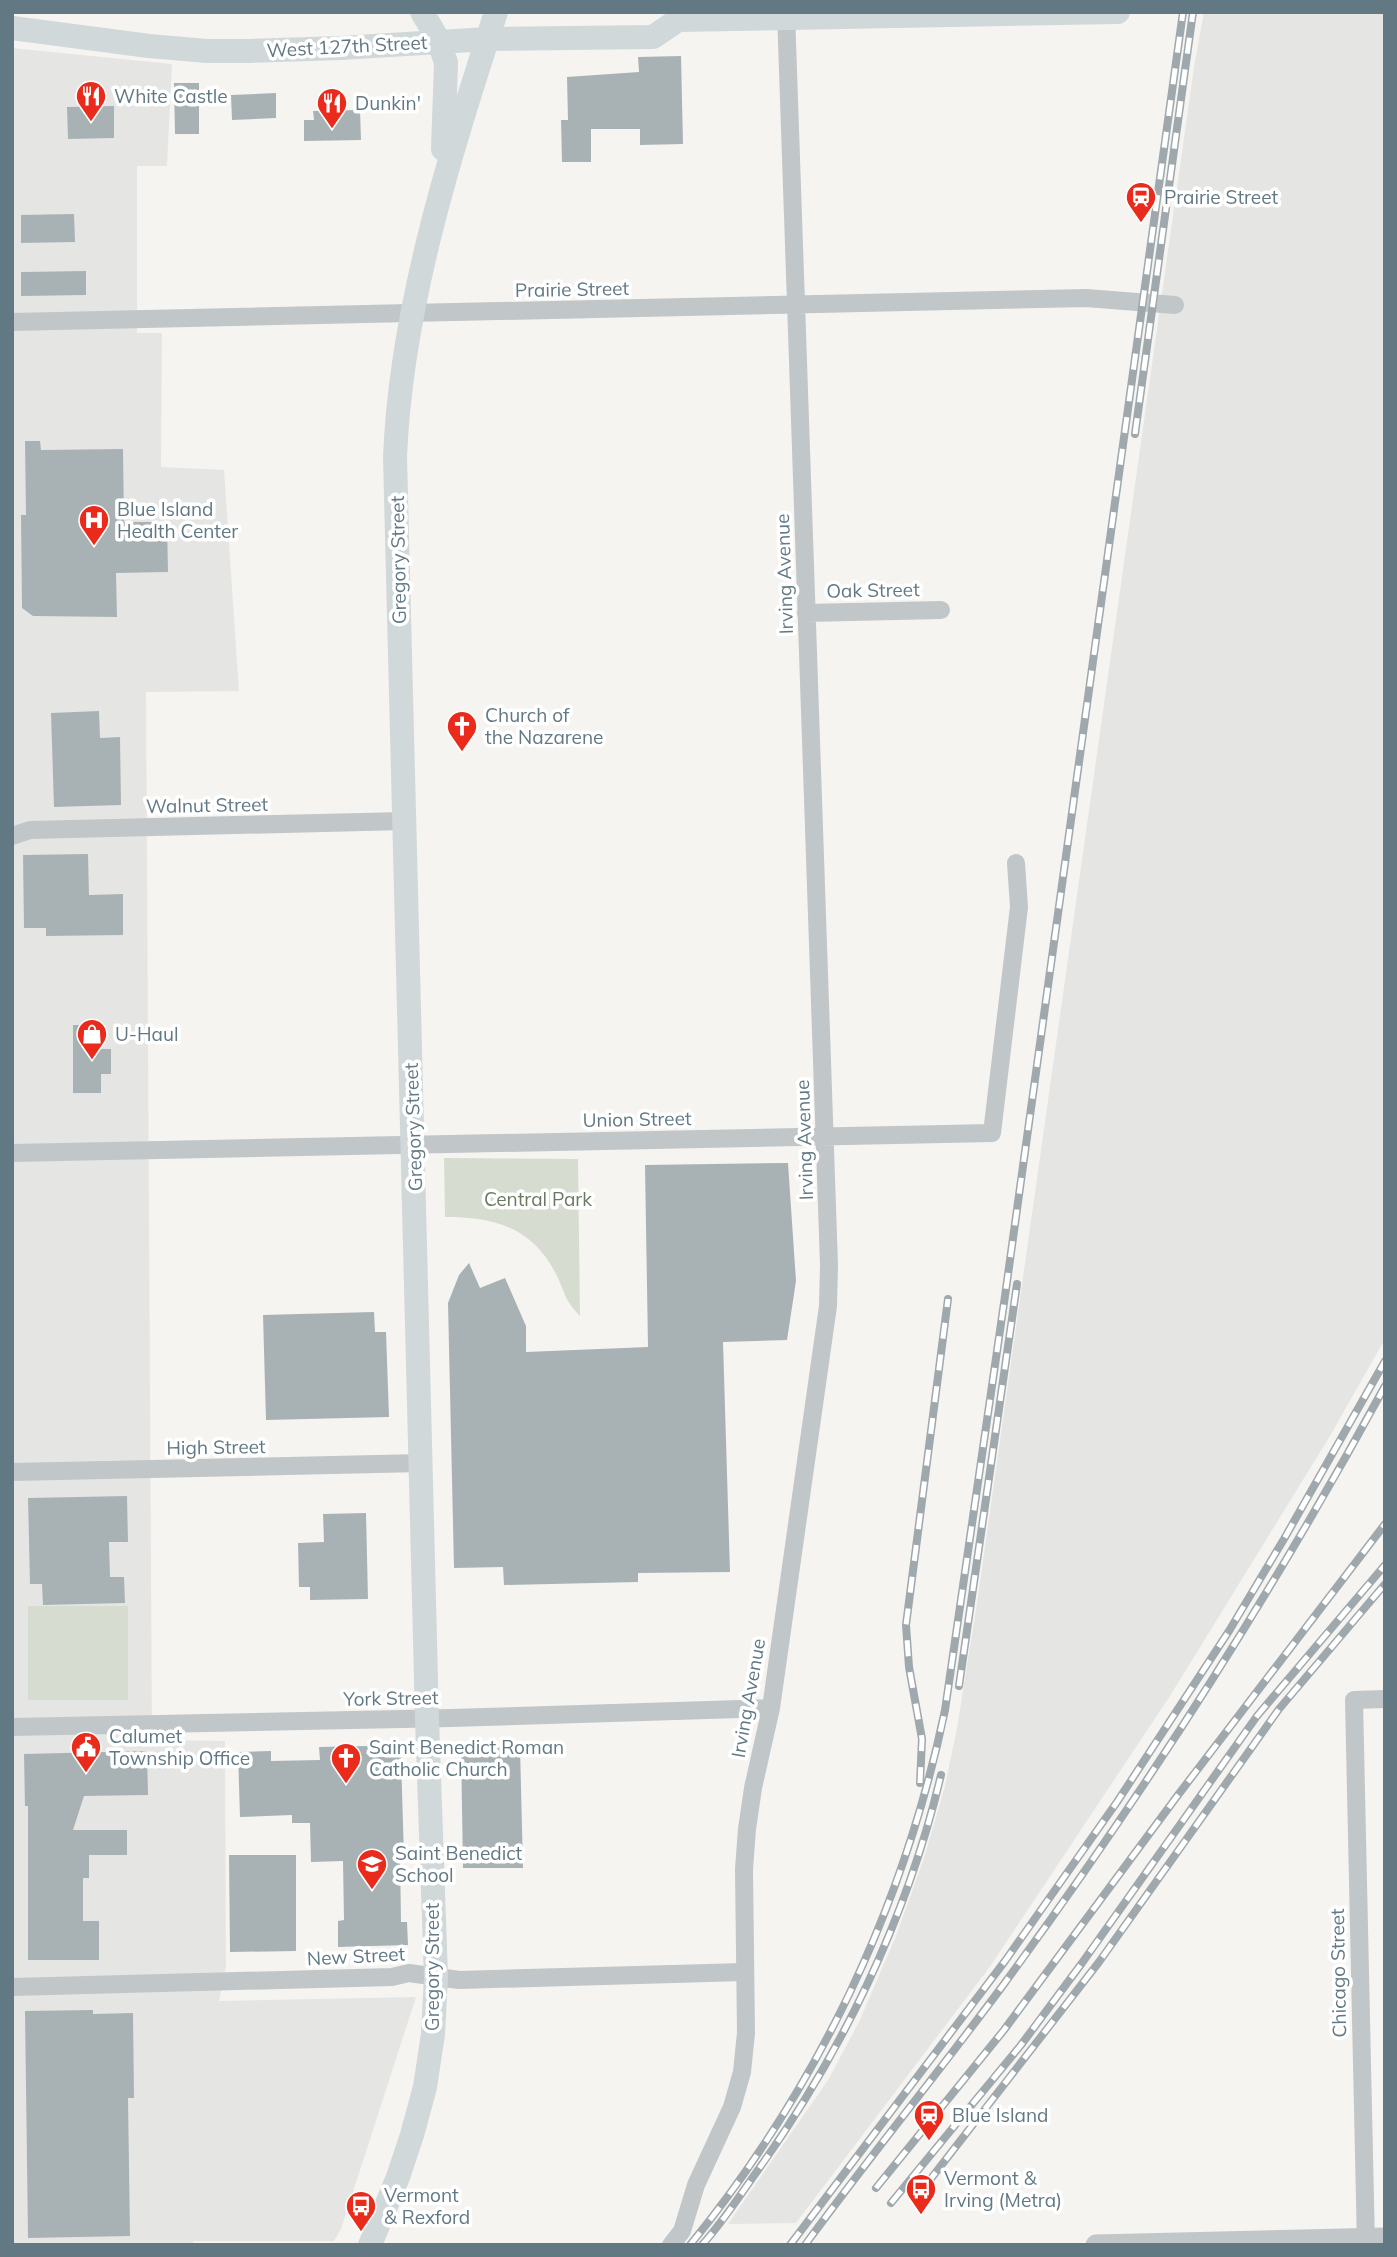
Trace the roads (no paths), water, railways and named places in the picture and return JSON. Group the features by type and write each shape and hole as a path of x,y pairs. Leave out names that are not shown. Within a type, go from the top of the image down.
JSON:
{"main road":[{"path":"422,12 439,41 446,63 444,185"},
{"name":"Gregory Street","path":"374,2237 412,2135 425,2087 433,2034 436,1977 395,457 401,373 412,314 455,141 496,12"},
{"name":"West 127th Street","path":"12,28 207,51 341,48 488,38 653,37 672,16 1118,12"}],"street":[{"name":"Irving Avenue","path":"671,2245 682,2231 696,2185 732,2107 742,2072 746,2033 744,1972 747,1829 771,1708 828,1306 829,1265 786,16"},
{"name":"Prairie Street","path":"12,323 1086,298 1175,305"},
{"name":"Oak Street","path":"807,612 941,610"},
{"name":"Walnut Street","path":"12,836 30,830 405,821"},
{"name":"Union Street","path":"12,1153 992,1133 1019,907 1016,863"},
{"name":"High Street","path":"12,1472 422,1464"},
{"name":"Chicago Street","path":"1372,2240 1353,1700 1385,1699"},
{"name":"York Street","path":"12,1727 771,1708"},
{"name":"New Street","path":"12,1987 379,1978 410,1973 459,1980 744,1972"},
{"path":"1096,2245 1372,2240"}],"railway":[{"path":"690,2245 736,2185 778,2123 816,2059 850,1993 880,1925 906,1855 945,1710 1183,12"},
{"path":"1135,434 1193,12"},
{"path":"959,1686 1017,1284"},
{"path":"920,1783 922,1739 909,1667 906,1625 948,1299"},
{"path":"790,2245 1005,1961 1117,1802 1229,1631 1385,1361"},
{"path":"805,2245 1004,1984 1107,1839 1252,1616 1385,1386"},
{"path":"876,2188 1004,2030 1178,1795 1385,1524"},
{"path":"891,2203 1021,2045 1257,1716 1385,1565"},
{"path":"926,2185 1099,1962 1279,1709 1385,1584"},
{"path":"702,2245 729,2212 785,2131 842,2035 890,1934 910,1882 941,1775"}],"place":[{"name":"White Castle","path":"91,123"},
{"name":"Dunkin'","path":"332,130"},
{"name":"Prairie Street","path":"1141,224"},
{"name":"Blue Island Health Center","path":"94,547"},
{"name":"Church of the Nazarene","path":"462,753"},
{"name":"U-Haul","path":"92,1061"},
{"name":"Calumet Township Office","path":"86,1774"},
{"name":"Saint Benedict Roman Catholic Church","path":"346,1785"},
{"name":"Saint Benedict School","path":"372,1891"},
{"name":"Blue Island","path":"929,2142"},
{"name":"Vermont & Irving (Metra)","path":"921,2216"},
{"name":"Vermont & Rexford","path":"361,2233"}],"park label":[{"name":"Central Park","path":"538,1199"}]}
